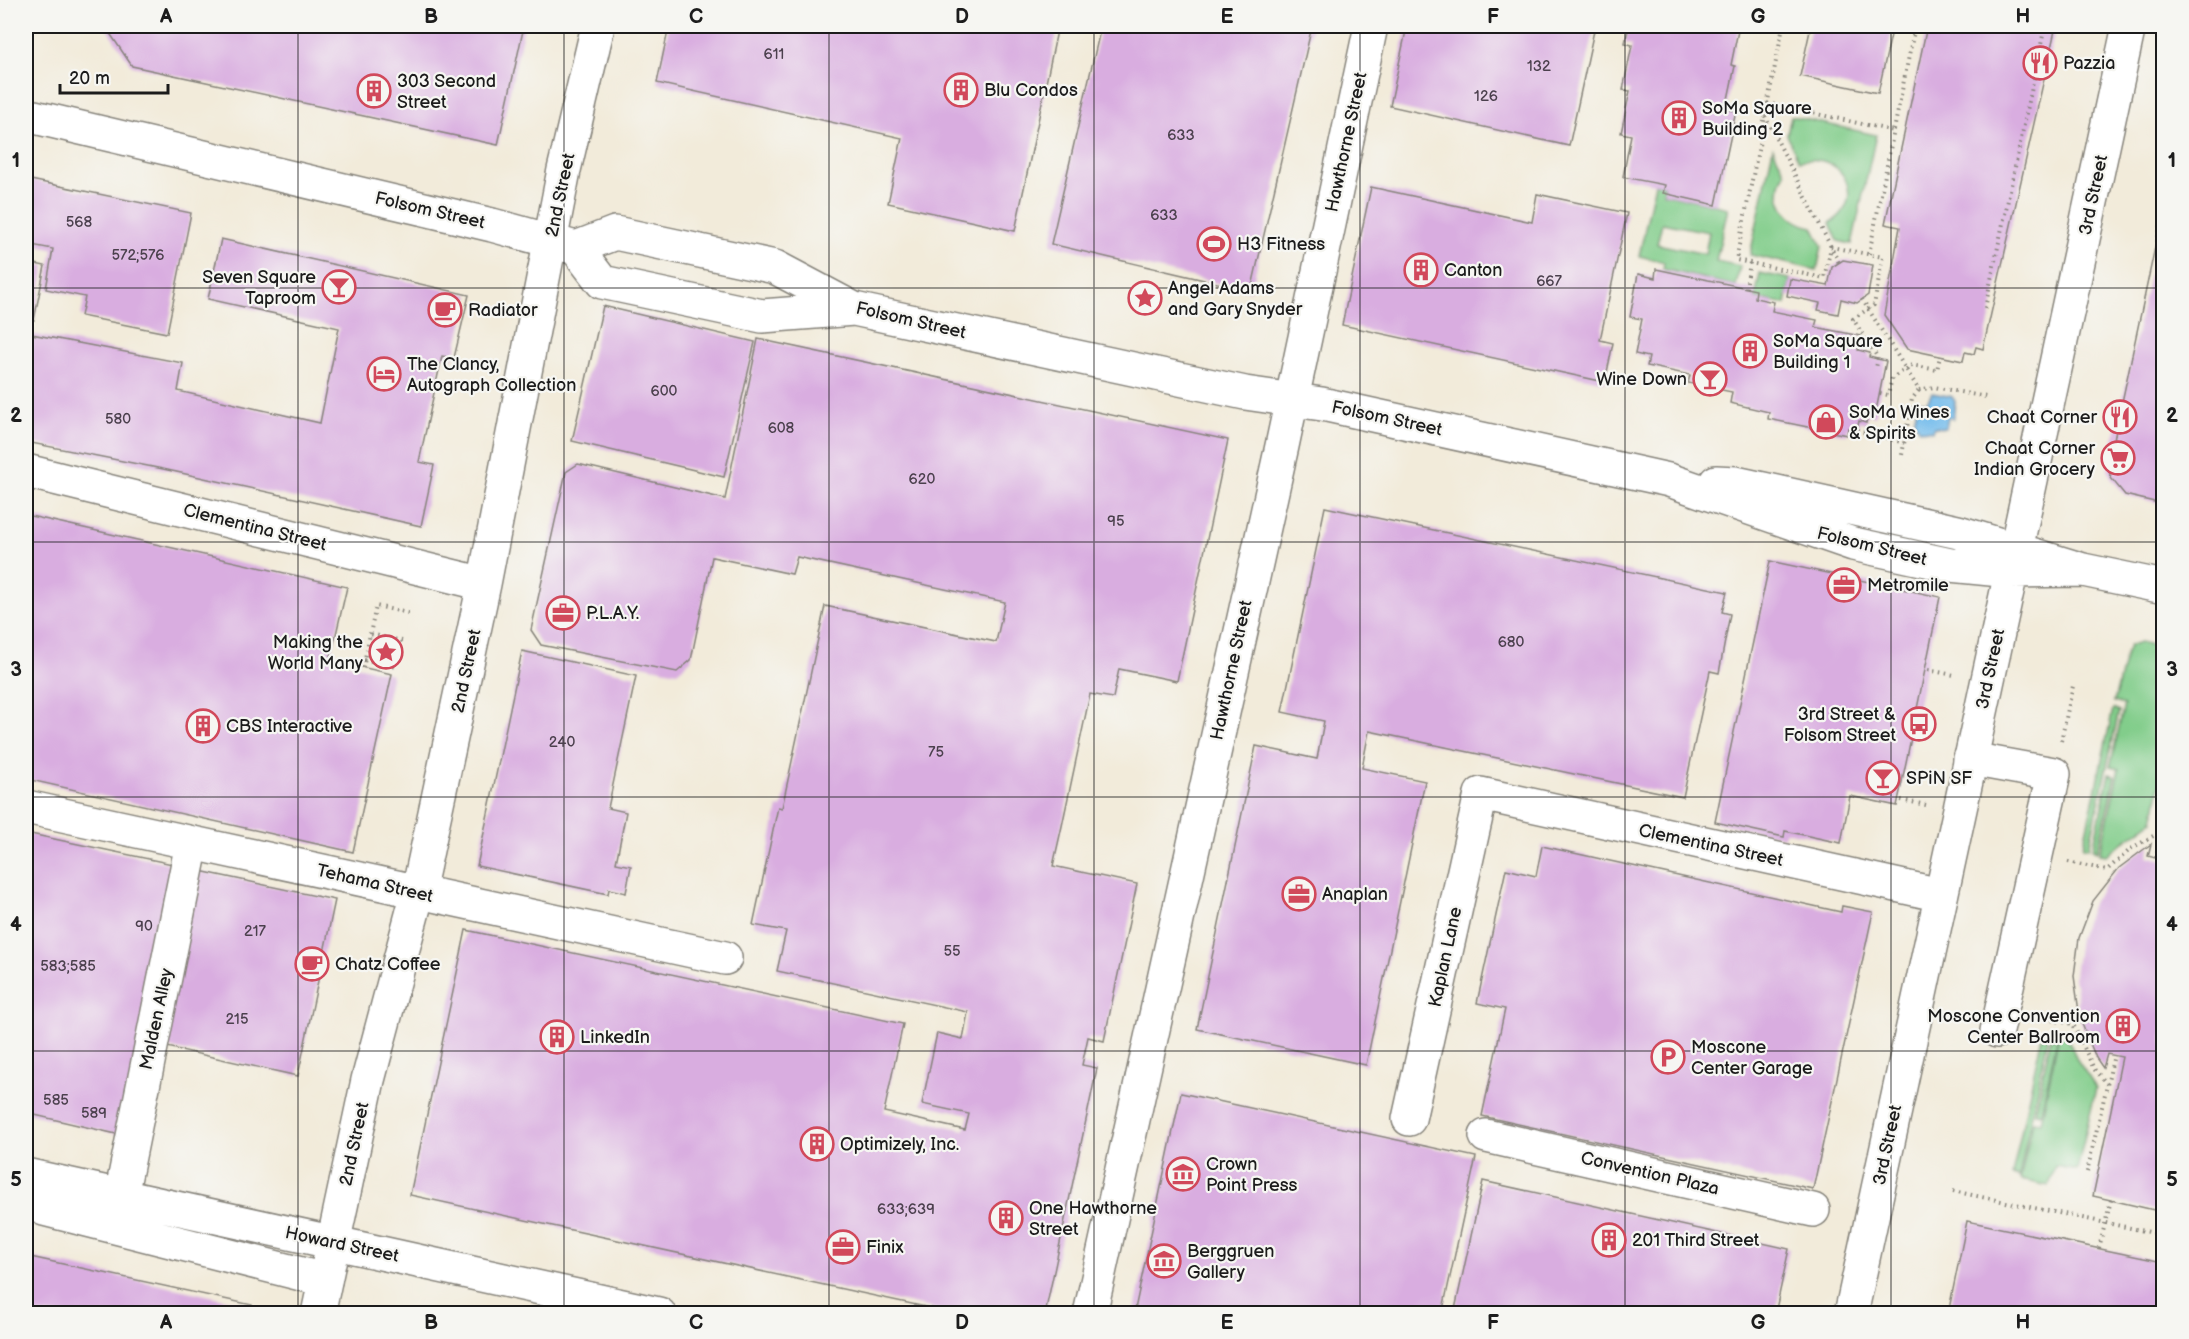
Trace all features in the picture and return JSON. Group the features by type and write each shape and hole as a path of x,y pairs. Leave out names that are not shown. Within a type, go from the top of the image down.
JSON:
{"street":[{"name":"2nd Street","path":"318,1314 368,1080 418,892 484,584 563,244 598,26"},
{"name":"Hawthorne Street","path":"1090,1314 1371,26"},
{"name":"3rd Street","path":"1851,1314 2129,26"},
{"name":"Folsom Street","path":"26,115 563,244 615,233 776,267 854,309 1245,393 1322,404 1669,480 1736,483 1958,532 2013,560 2083,570 2163,587"},
{"path":"563,244 602,282 762,316 854,309"},
{"name":"Clementina Street","path":"26,471 484,584"},
{"path":"1970,759 2054,774 1997,1031"},
{"name":"Clementina Street","path":"1481,794 1941,895"},
{"name":"Kaplan Lane","path":"1409,1119 1481,794"},
{"name":"Tehama Street","path":"26,807 725,958"},
{"name":"Malden Alley","path":"121,1196 192,843"},
{"name":"Convention Plaza","path":"1486,1136 1813,1210"},
{"name":"Howard Street","path":"26,1175 659,1314"},
{"path":"26,1196 44,1209 325,1280"}],"path":[{"path":"1783,26 1736,260 1824,278 1831,247"},
{"path":"1869,254 1915,26"},
{"path":"1985,308 2045,26"},
{"path":"1767,103 1894,131"},
{"path":"1764,115 1839,263"},
{"path":"1733,125 1761,131"},
{"path":"1831,247 1883,257 1874,305 1853,319 1878,358 1876,368"},
{"path":"1746,288 1750,262"},
{"path":"1862,299 1919,390"},
{"path":"1880,393 1888,395 1892,378 1912,365 1937,370 1940,356"},
{"path":"1902,455 1912,399 1919,390 1934,387 1986,397"},
{"path":"1857,430 1904,443"},
{"path":"363,668 376,606 408,613"},
{"path":"370,634 402,641"},
{"path":"364,660 397,667"},
{"path":"1928,670 1955,675"},
{"path":"2064,727 2073,686"},
{"path":"1901,800 1928,805"},
{"path":"2156,858 2163,823"},
{"path":"2079,864 2107,870 2132,848 2162,831"},
{"path":"2044,1019 2073,1024 2094,1069 2107,1085"},
{"path":"2086,1172 2114,1055"},
{"path":"1953,1191 2163,1235"},
{"path":"2099,1248 2111,1200"}],"green space":[{"path":"1791,116 1876,135 1852,244 1838,241 1830,223 1841,214 1847,203 1849,191 1846,180 1839,170 1828,163 1815,160 1799,161 1787,135"},
{"path":"1773,148 1785,173 1779,191 1780,200 1796,220 1813,227 1822,246 1817,270 1750,255"},
{"path":"1655,183 1665,185 1663,193 1728,208 1716,261 1740,266 1736,286 1663,269 1664,262 1639,256","holes":["1662,223 1709,232 1705,254 1657,244"]},
{"path":"1760,273 1790,279 1786,304 1755,298"},
{"path":"2140,642 2163,648 2163,770 2153,821 2106,855 2100,854 2119,769 2110,767 2124,705 2114,702 2129,646"},
{"path":"2113,709 2119,711 2089,848 2083,847"},
{"path":"2109,774 2115,776 2098,851 2093,849"},
{"path":"2059,1034 2068,1037 2076,1058 2096,1088 2077,1170 2055,1166 2049,1186 2020,1180 2033,1121 2041,1122"},
{"path":"2042,1035 2048,1037 2019,1177 2012,1175"},
{"path":"2051,1037 2057,1039 2041,1113 2035,1112"}],"water":[{"path":"1932,393 1953,397 1955,402 1953,418 1948,417 1946,428 1934,427 1932,431 1920,429 1914,422 1918,401 1927,402"}],"building":[{"name":"303 Second Street","path":"105,26 524,26 498,145 132,66"},
{"name":"Blu Condos","path":"669,26 1058,26 1015,231 888,203 902,138 657,83"},
{"path":"1101,26 1312,26 1251,291 1051,244"},
{"path":"1407,26 1595,26 1569,146 1390,106"},
{"name":"SoMa Square Building 2","path":"1629,26 1739,26 1731,65 1735,66 1726,109 1736,111 1716,205 1663,193 1665,185 1623,177 1631,135 1621,133 1630,91 1623,90 1632,45 1625,43"},
{"path":"1811,26 1893,26 1878,93 1800,76"},
{"path":"1927,26 2056,26 1983,349 1976,347 1974,354 1965,352 1963,361 1907,349 1884,315 1900,227 1885,224"},
{"path":"26,179 191,213 167,333 81,316 85,297 46,289 53,249 26,244"},
{"path":"1371,187 1532,222 1537,194 1627,213 1600,340 1613,343 1605,382 1342,325"},
{"path":"2161,219 2163,220 2163,504 2125,495 2111,478 2108,468"},
{"name":"The Clancy, Autograph Collection","path":"221,239 469,295 454,358 442,356 419,462 434,465 421,526 163,469 26,442 26,333 183,363 178,391 320,423 339,328 208,299"},
{"path":"1843,260 1873,265 1868,295 1857,303 1841,299 1838,314 1818,310 1820,303 1787,296 1790,279 1828,286 1832,267"},
{"path":"26,262 45,266 34,320 26,318"},
{"name":"SoMa Square Building 1","path":"1656,269 1756,290 1755,298 1774,302 1772,311 1817,320 1815,327 1861,336 1858,350 1870,353 1869,357 1886,361 1875,416 1868,414 1866,423 1859,421 1857,430 1848,428 1847,435 1768,419 1769,412 1730,403 1732,392 1688,383 1690,375 1647,366 1649,357 1635,354 1642,319 1630,317 1638,274 1655,278"},
{"path":"603,306 755,342 724,477 572,441"},
{"path":"758,339 1228,440 1177,681 1119,669 1113,698 1090,694 1053,866 1137,884 1104,1041 1088,1037 1082,1065 1097,1068 1045,1314 958,1314 410,1195 466,930 903,1024 884,1112 965,1130 969,1114 922,1104 937,1033 963,1039 968,1012 777,971 786,931 753,925 778,807 782,808 825,606 996,642 1005,602 797,557 792,574 712,557 691,660 677,672 541,645 531,630 566,472 578,464 725,499"},
{"path":"1325,507 1727,592 1722,612 1730,614 1719,673 1710,671 1683,797 1369,731 1362,768 1425,781 1366,1065 1197,1029 1256,746 1317,759 1324,721 1282,712"},
{"name":"CBS Interactive","path":"26,515 347,587 330,660 392,674 353,852 26,779"},
{"path":"1770,561 1940,597 1897,806 1850,796 1841,843 1785,831 1784,837 1715,822"},
{"path":"522,651 636,676 608,808 626,812 616,863 631,866 626,893 609,889 608,894 477,866"},
{"path":"26,833 182,866 125,1136 26,1113"},
{"name":"Moscone Convention Center Ballroom","path":"2151,844 2148,856 2163,860 2163,1212 2093,1196 2122,1057 2107,1054 2103,1068 2096,1058 2080,1019 2074,976 2079,938 2093,901 2119,868"},
{"name":"Moscone Center Garage","path":"1542,846 1841,912 1842,906 1873,912 1813,1189 1482,1116 1505,1009 1477,1003 1506,869 1536,876"},
{"path":"195,870 335,900 298,1076 158,1045"},
{"path":"1181,1093 1476,1157 1442,1314 1134,1314"},
{"name":"201 Third Street","path":"1483,1181 1789,1249 1775,1314 1454,1314"},
{"path":"1967,1221 2163,1262 2163,1314 1948,1314"},
{"path":"26,1256 252,1305 250,1314 26,1314"}],"place":[{"name":"Pazzia","path":"2040,63"},
{"name":"Blu Condos","path":"961,90"},
{"name":"303 Second Street","path":"374,91"},
{"name":"SoMa Square Building 2","path":"1679,118"},
{"name":"H3 Fitness","path":"1214,244"},
{"name":"Canton","path":"1421,270"},
{"name":"Seven Square Taproom","path":"339,287"},
{"name":"Angel Adams and Gary Snyder","path":"1145,298"},
{"name":"Radiator","path":"445,310"},
{"name":"SoMa Square Building 1","path":"1750,351"},
{"name":"The Clancy, Autograph Collection","path":"384,374"},
{"name":"Wine Down","path":"1710,379"},
{"name":"Chaat Corner","path":"2120,417"},
{"name":"SoMa Wines & Spirits","path":"1826,422"},
{"name":"Chaat Corner Indian Grocery","path":"2118,458"},
{"name":"Metromile","path":"1844,585"},
{"name":"P.L.A.Y.","path":"563,613"},
{"name":"Making the World Many","path":"386,652"},
{"name":"3rd Street & Folsom Street","path":"1919,724"},
{"name":"CBS Interactive","path":"203,726"},
{"name":"SPiN SF","path":"1883,778"},
{"name":"Anaplan","path":"1299,894"},
{"name":"Chatz Coffee","path":"312,964"},
{"name":"Moscone Convention Center Ballroom","path":"2123,1026"},
{"name":"LinkedIn","path":"557,1037"},
{"name":"Moscone Center Garage","path":"1668,1057"},
{"name":"Optimizely, Inc.","path":"817,1144"},
{"name":"Crown Point Press","path":"1183,1174"},
{"name":"One Hawthorne Street","path":"1006,1218"},
{"name":"201 Third Street","path":"1609,1240"},
{"name":"Finix","path":"843,1247"},
{"name":"Berggruen Gallery","path":"1164,1261"}]}
